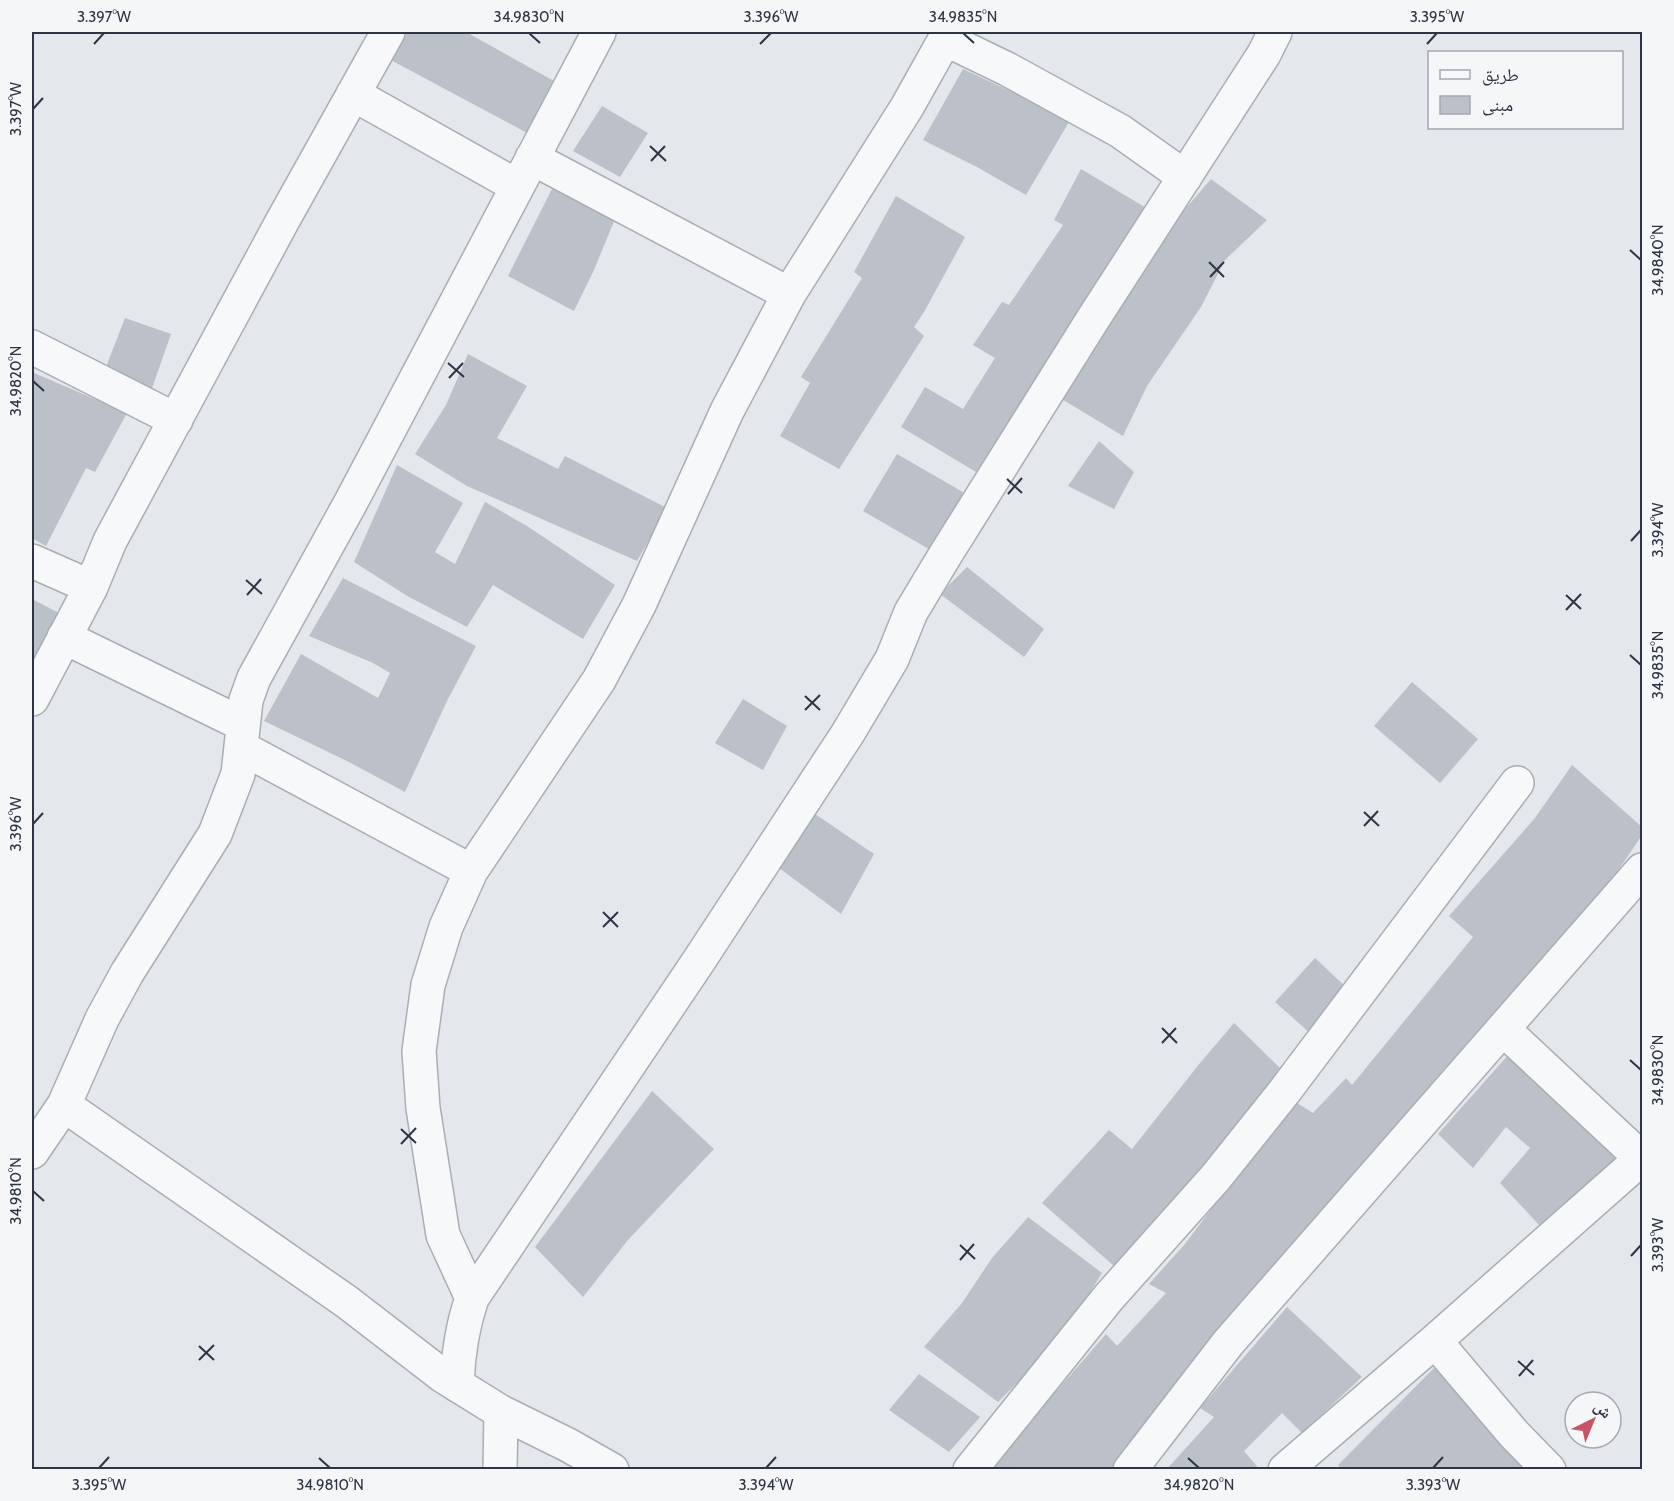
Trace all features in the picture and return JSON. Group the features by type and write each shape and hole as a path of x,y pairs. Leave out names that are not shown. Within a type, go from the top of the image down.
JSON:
{"street":[{"path":"32,699 91,587 110,541 388,32"},
{"path":"32,1152 64,1106 102,1019 127,972 214,834 238,774 246,700 254,678 351,502 599,32"},
{"path":"457,1385 458,1349 472,1298 692,972 848,734 882,677 911,612 944,557 1264,54 1275,32"},
{"path":"472,1298 443,1235 423,1108 419,1051 428,985 446,927 471,871 599,680 639,605 727,411 789,294 907,107 947,35 1120,131 1185,177"},
{"path":"353,94 517,186"},
{"path":"532,158 789,294"},
{"path":"32,347 176,420"},
{"path":"32,561 91,587"},
{"path":"64,637 242,736 471,871"},
{"path":"970,1470 1109,1298 1216,1177 1284,1092 1517,783"},
{"path":"1130,1470 1228,1343 1642,870"},
{"path":"1285,1470 1642,1158 1503,1029"},
{"path":"64,1106 347,1302 457,1385 501,1412 612,1470"},
{"path":"1435,1341 1514,1434 1549,1470"},
{"path":"500,1470 501,1412"}],"building":[{"path":"402,32 466,32 563,86 533,136 387,58"},
{"path":"963,69 1069,122 1026,195 923,140"},
{"path":"602,106 648,133 620,177 573,151"},
{"path":"1081,169 1148,209 981,475 901,427 925,387 963,409 995,358 973,345 1002,302 1009,305 1063,225 1054,220"},
{"path":"557,179 617,214 574,311 508,276"},
{"path":"1211,179 1267,220 1225,260 1201,307 1147,386 1123,436 1060,398 1174,222"},
{"path":"896,196 965,237 914,327 924,336 839,469 780,436 810,383 801,377 862,278 854,272"},
{"path":"125,318 171,334 150,394 104,372"},
{"path":"468,354 527,386 497,438 558,469 565,456 667,508 637,561 467,486 415,454 446,405"},
{"path":"32,372 127,413 95,472 86,468 46,546 32,538"},
{"path":"1099,441 1134,472 1114,509 1068,486"},
{"path":"897,454 968,495 934,552 863,511"},
{"path":"397,465 463,503 435,552 455,564 485,502 527,526 615,585 583,639 493,585 467,627 409,597 354,562"},
{"path":"967,567 1044,629 1024,657 940,594"},
{"path":"343,578 476,646 447,701 405,792 264,721 301,654 378,698 390,673 373,663 309,636"},
{"path":"32,599 61,614 32,676"},
{"path":"1412,682 1478,739 1440,783 1374,726"},
{"path":"743,699 787,726 763,770 715,743"},
{"path":"1572,765 1642,827 1642,835 1611,881 1437,1077 1370,1163 1173,1389 1113,1470 992,1470 1106,1334 1117,1346 1166,1293 1149,1284 1185,1244 1264,1139 1297,1103 1313,1113 1346,1078 1352,1085 1473,937 1449,916 1535,818"},
{"path":"815,814 874,854 841,914 779,868"},
{"path":"1315,958 1349,990 1310,1033 1275,1002"},
{"path":"1234,1023 1284,1072 1218,1152 1114,1266 1042,1203 1109,1130 1132,1149"},
{"path":"1509,1054 1621,1156 1580,1194 1539,1225 1500,1183 1530,1148 1506,1127 1473,1168 1438,1134"},
{"path":"652,1091 714,1149 628,1240 583,1297 535,1247"},
{"path":"1028,1217 1102,1273 1071,1323 1035,1365 998,1402 924,1347 962,1303 992,1258"},
{"path":"1287,1307 1362,1377 1302,1433 1282,1413 1244,1451 1260,1470 1166,1470 1214,1417 1200,1408"},
{"path":"1435,1367 1467,1406 1529,1470 1343,1470 1338,1465"},
{"path":"919,1374 980,1417 949,1452 889,1410"}]}
